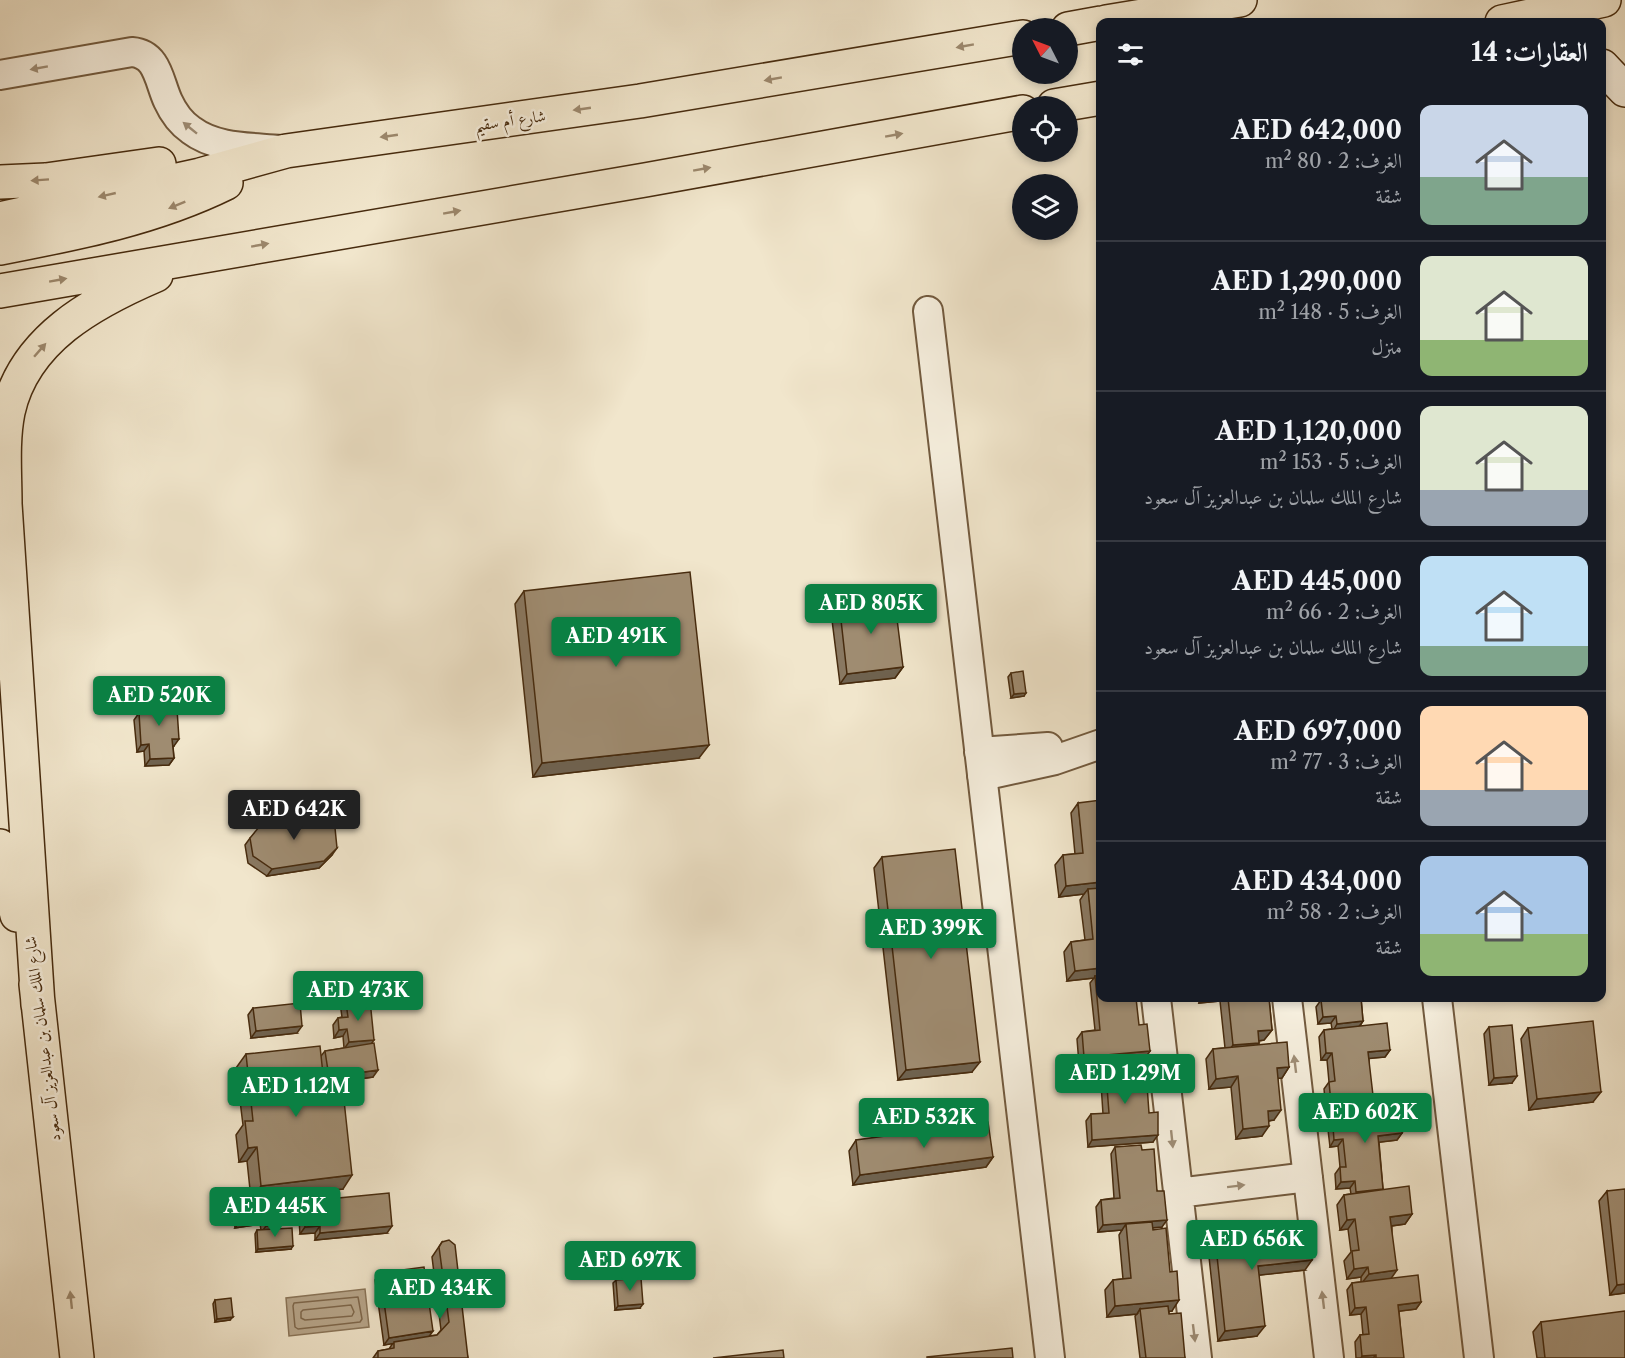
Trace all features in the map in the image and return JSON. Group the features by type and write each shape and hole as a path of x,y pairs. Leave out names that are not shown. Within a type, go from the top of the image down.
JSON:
{"main road":[{"path":"1130,18 1240,0"},
{"path":"1521,18 1604,0"},
{"path":"1078,27 1096,24"},
{"name":"شارع أم سقيم","path":"0,219 200,175 286,151 640,101 1012,39"},
{"path":"1078,102 1096,99"},
{"path":"0,291 1012,114"},
{"path":"0,182 46,180 164,163 286,151"},
{"path":"0,248 76,233 164,210 227,183 286,151"},
{"path":"38,1005 5,504 5,442 11,400 23,373 35,354 51,337 99,301 202,255"},
{"name":"شارع الملك سلمان بن عبدالعزيز آل سعود","path":"0,721 8,757 38,1005 77,1358"},
{"path":"0,846 38,1005"}],"street":[{"path":"0,75 139,52 152,61 171,106 190,130 224,144 286,151"},
{"path":"1606,70 1625,90"},
{"path":"928,311 1050,1358"},
{"path":"981,764 1055,760 1096,746"},
{"path":"1156,1002 1197,1358"},
{"path":"1287,1002 1329,1358"},
{"path":"1437,1002 1479,1358"},
{"path":"1178,1193 1308,1177"}],"water":[{"path":"365,1289 369,1327 289,1336 286,1298"}],"building":[{"path":"690,572 709,745 542,763 524,591"},
{"path":"894,595 903,667 847,674 839,602"},
{"path":"1023,671 1026,693 1014,694 1011,673"},
{"path":"167,694 168,710 177,709 179,739 172,739 174,758 150,759 149,744 141,745 139,713 144,712 143,696"},
{"path":"1096,801 1096,883 1066,886 1063,855 1083,853 1078,803"},
{"path":"313,812 335,828 337,848 324,861 272,869 253,856 250,838 264,821"},
{"path":"955,849 980,1062 906,1070 882,857"},
{"path":"1096,888 1096,969 1075,971 1071,942 1093,939 1088,889"},
{"path":"370,1000 374,1040 349,1042 347,1029 339,1030 338,1018 348,1017 346,1003"},
{"path":"1097,1002 1136,1002 1139,1025 1147,1024 1150,1051 1084,1057 1082,1032 1100,1030"},
{"path":"1228,1002 1269,1002 1272,1030 1258,1031 1259,1043 1233,1045"},
{"path":"1321,1002 1361,1002 1363,1021 1337,1024 1336,1016 1323,1017"},
{"path":"300,1003 302,1026 256,1031 253,1008"},
{"path":"1593,1021 1601,1092 1537,1099 1528,1028"},
{"path":"1387,1023 1390,1050 1368,1052 1374,1104 1347,1107 1347,1102 1331,1103 1329,1082 1335,1081 1332,1053 1326,1053 1324,1030"},
{"path":"1512,1025 1517,1076 1494,1078 1489,1027"},
{"path":"1287,1042 1289,1067 1277,1068 1281,1110 1268,1111 1269,1126 1243,1129 1238,1076 1216,1079 1213,1049"},
{"path":"374,1043 378,1070 329,1077 325,1051"},
{"path":"320,1046 325,1093 343,1091 352,1175 261,1186 257,1147 248,1148 245,1121 253,1121 246,1054"},
{"path":"1131,1059 1132,1073 1146,1071 1149,1113 1158,1112 1158,1135 1092,1140 1091,1114 1109,1113 1105,1061"},
{"path":"1399,1106 1402,1133 1378,1136 1383,1189 1356,1192 1355,1181 1341,1182 1340,1167 1346,1167 1343,1139 1334,1140 1332,1114"},
{"path":"988,1122 993,1157 860,1175 856,1140"},
{"path":"1141,1145 1142,1150 1154,1149 1157,1191 1164,1191 1167,1220 1103,1225 1101,1200 1120,1198 1115,1147"},
{"path":"1409,1186 1412,1214 1390,1217 1397,1270 1369,1274 1368,1267 1354,1269 1352,1251 1359,1250 1355,1219 1347,1220 1344,1195"},
{"path":"1625,1189 1625,1284 1617,1285 1607,1191"},
{"path":"389,1193 392,1226 320,1233 320,1226 305,1227 304,1213 319,1212 318,1200"},
{"path":"304,1195 306,1211 281,1215 282,1223 266,1226 265,1217 240,1221 238,1204"},
{"path":"1152,1222 1153,1230 1166,1228 1170,1272 1177,1271 1179,1300 1115,1306 1113,1280 1131,1278 1126,1224"},
{"path":"1236,1225 1238,1239 1309,1231 1312,1260 1258,1266 1265,1326 1225,1331 1214,1228"},
{"path":"292,1228 293,1246 258,1249 257,1230"},
{"path":"449,1240 455,1245 468,1358 378,1358 378,1351 394,1348 394,1342 437,1335 449,1322 439,1247 442,1242"},
{"path":"424,1267 433,1331 389,1338 380,1273"},
{"path":"1418,1275 1421,1302 1398,1305 1404,1358 1362,1356 1360,1335 1369,1334 1366,1307 1355,1308 1352,1283"},
{"path":"641,1278 643,1304 618,1306 616,1280"},
{"path":"231,1298 233,1317 217,1319 215,1300"},
{"path":"1168,1306 1169,1314 1181,1313 1185,1358 1146,1358 1140,1309"},
{"path":"1625,1311 1625,1358 1545,1358 1541,1322"},
{"path":"1012,1348 1013,1358 927,1358 927,1357"},
{"path":"783,1350 784,1358 713,1358"}]}
